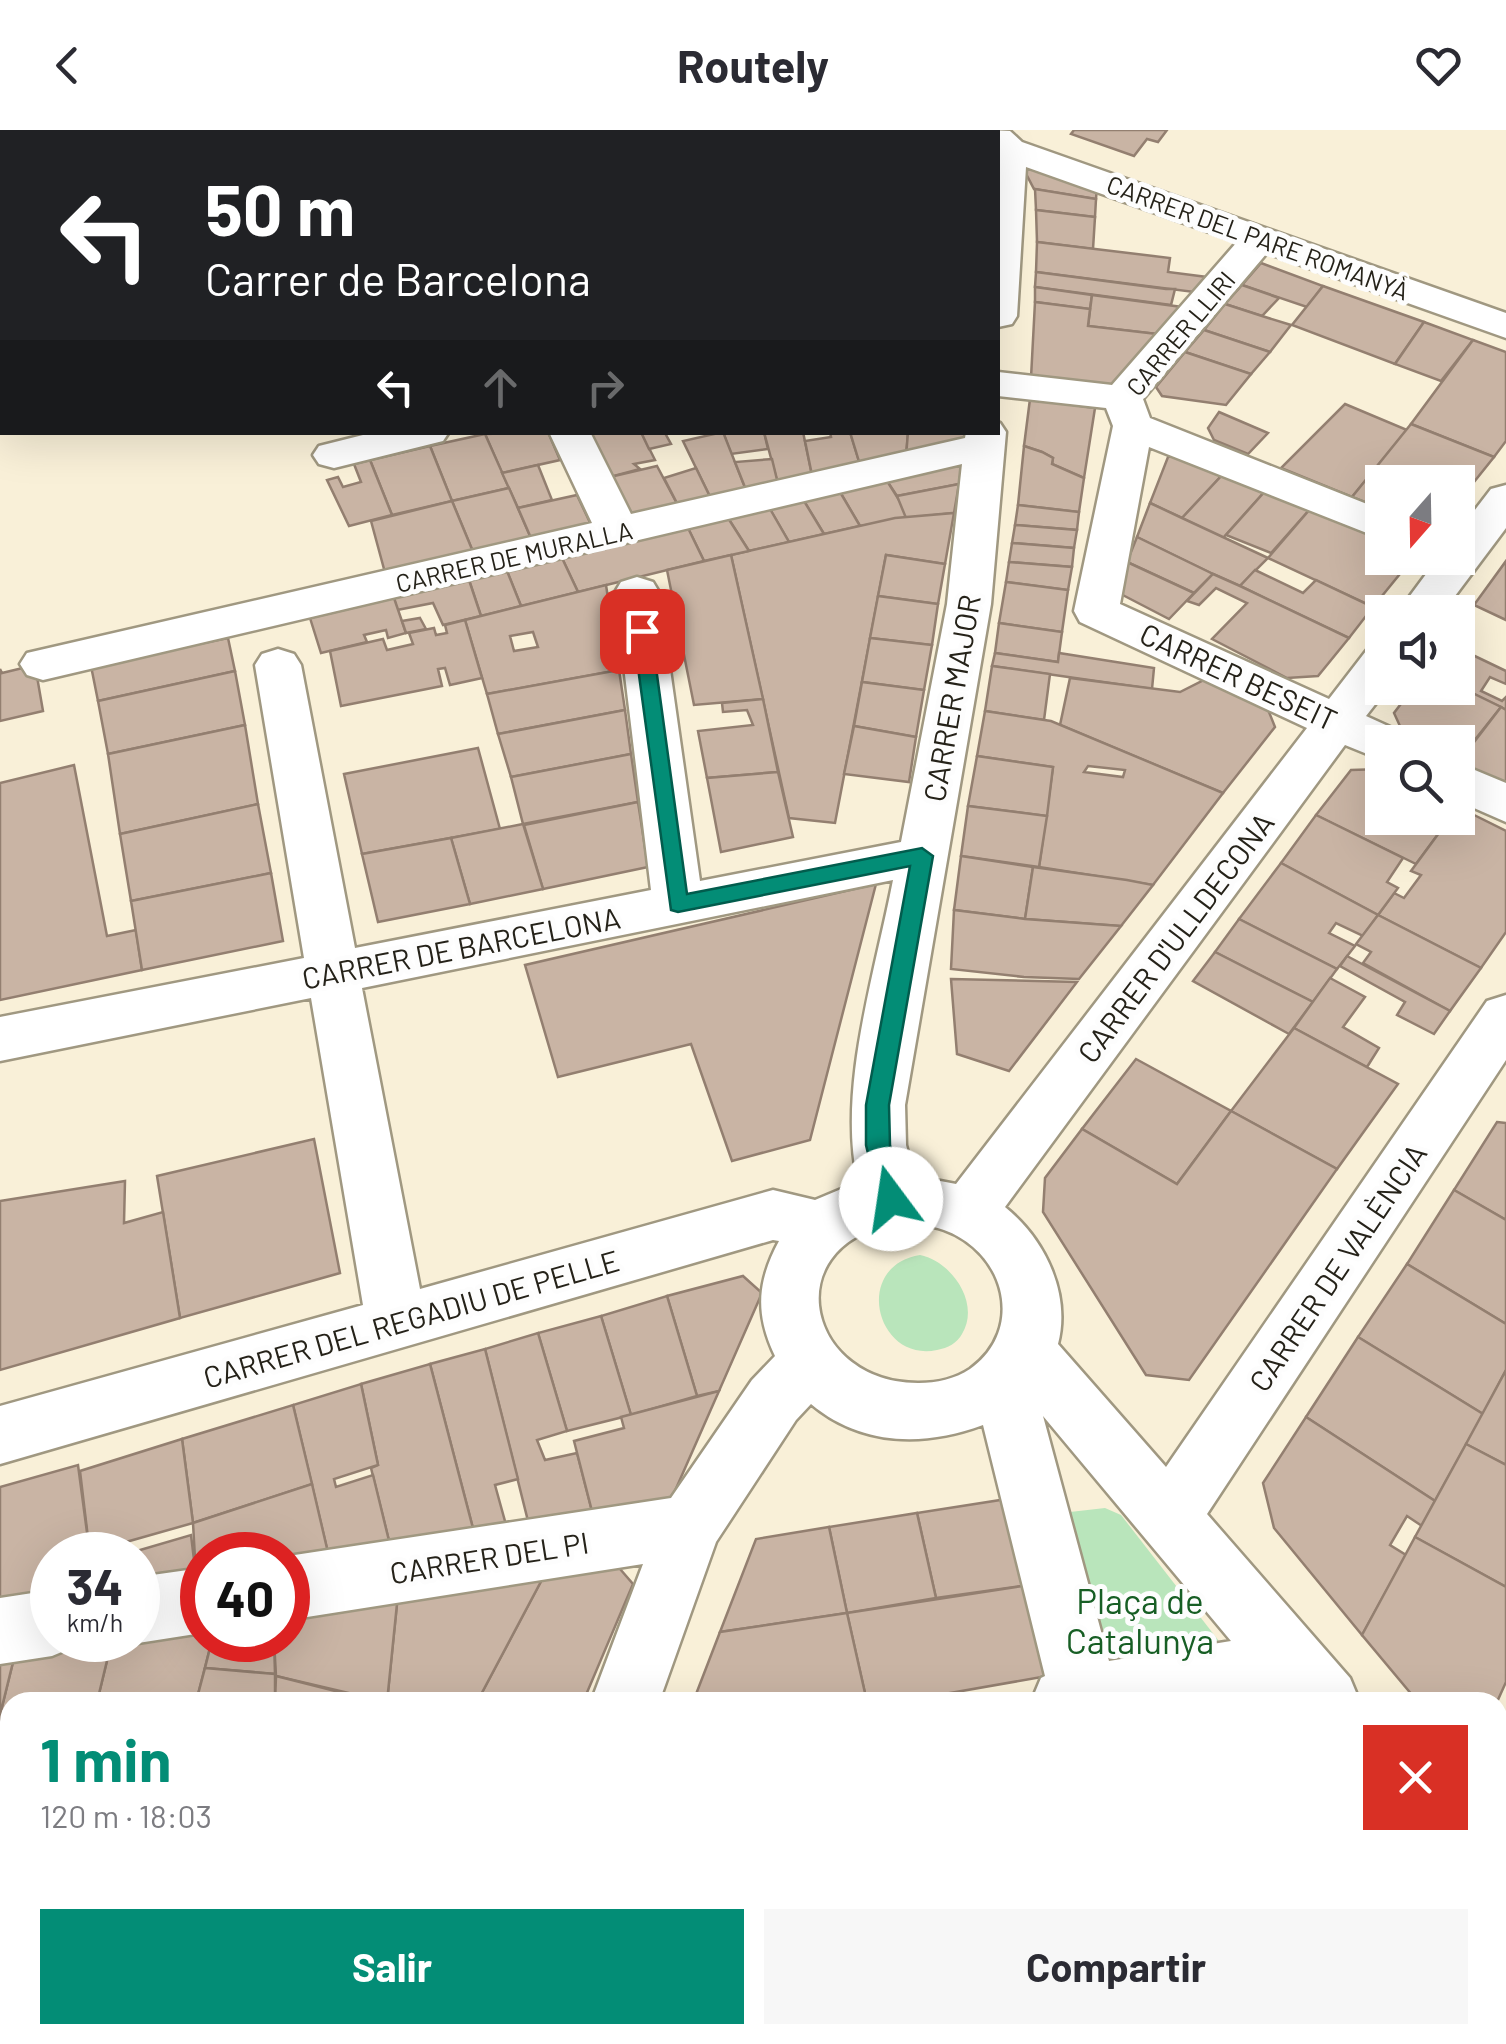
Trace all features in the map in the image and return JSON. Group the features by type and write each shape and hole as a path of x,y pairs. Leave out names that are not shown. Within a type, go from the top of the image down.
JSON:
{"street":[{"name":"CARRER DEL PARE ROMANYÀ","path":"1003,139 1260,238 1506,326"},
{"path":"1000,239 1003,139"},
{"name":"CARRER LLIRI","path":"1096,610 1128,412 1260,238"},
{"path":"1000,384 1128,412 1365,518"},
{"path":"334,455 416,435"},
{"path":"570,435 618,532"},
{"name":"CARRER DE MURALLA","path":"43,664 618,532 985,439"},
{"name":"CARRER MAJOR","path":"891,1199 878,1145 878,1105 970,604 985,439"},
{"path":"1475,537 1506,498"},
{"path":"637,592 678,904"},
{"name":"CARRER BESEIT","path":"1096,610 1360,732"},
{"path":"278,665 396,1322"},
{"name":"CARRER D'ULLDECONA","path":"967,1213 1360,732 1368,705"},
{"path":"1475,788 1506,804"},
{"name":"CARRER DE BARCELONA","path":"0,1038 922,856"},
{"name":"CARRER DE VALÈNCIA","path":"1168,1518 1498,1046"},
{"path":"891,1199 930,1200 967,1213 1002,1238 1025,1272 1034,1312 1014,1367 968,1406 925,1416 880,1410 840,1392 809,1362 791,1327 788,1290 799,1256 823,1227 854,1208 891,1199"},
{"name":"CARRER DEL REGADIU DE PELLE","path":"0,1436 774,1214 823,1227"},
{"path":"629,1692 690,1526 774,1400 809,1362"},
{"path":"1014,1367 1168,1518 1310,1684"},
{"path":"1014,1367 1077,1692"},
{"name":"CARRER DEL PI","path":"310,1585 690,1526"},
{"path":"0,1631 30,1626"},
{"path":"1207,1692 1310,1684"}],"green space":[{"path":"920,1255 952,1274 968,1309 960,1337 952,1345 937,1350 916,1350 899,1342 887,1329 880,1312 879,1293 885,1276 899,1263"},
{"name":"Plaça de Catalunya","path":"1105,1508 1121,1515 1229,1654 1103,1676 1067,1517 1070,1512"}],"building":[{"path":"1074,130 1167,130 1158,142 1147,139 1134,156 1071,134"},
{"path":"1023,168 1097,186 1096,199 1034,189"},
{"path":"1035,189 1096,199 1095,217 1036,210"},
{"path":"1036,210 1095,217 1093,249 1037,242"},
{"path":"1037,242 1170,258 1168,272 1207,277 1194,292 1036,272"},
{"path":"1261,263 1323,286 1307,307 1242,285"},
{"path":"1036,272 1175,289 1171,305 1035,287"},
{"path":"1242,285 1279,298 1262,316 1225,304"},
{"path":"1323,286 1424,322 1395,364 1292,325"},
{"path":"1035,287 1092,295 1090,309 1035,302"},
{"path":"1092,295 1182,307 1157,334 1088,326"},
{"path":"1035,302 1090,309 1088,326 1157,334 1114,385 1102,389 1031,378"},
{"path":"1225,304 1291,325 1270,352 1204,330"},
{"path":"1424,322 1473,340 1441,381 1395,364"},
{"path":"1204,330 1270,352 1251,374 1185,352"},
{"path":"1473,340 1506,352 1506,441 1494,457 1411,424"},
{"path":"1185,352 1251,374 1226,405 1162,396 1156,387"},
{"path":"1030,399 1095,408 1084,478 1052,464 1053,458 1042,452 1024,446"},
{"path":"1345,404 1407,430 1378,465 1365,465 1365,481 1352,497 1281,468"},
{"path":"1219,412 1268,433 1248,454 1214,440 1208,428"},
{"path":"1411,424 1494,457 1475,481 1475,465 1378,465"},
{"path":"485,435 549,435 560,460 502,473"},
{"path":"485,435 509,488 452,501 430,446"},
{"path":"591,435 642,435 655,460 634,464 640,469 610,477"},
{"path":"642,435 666,435 671,444 649,449"},
{"path":"724,435 765,435 768,449 731,454"},
{"path":"724,435 748,495 713,503 683,441"},
{"path":"765,435 804,435 813,480 779,488"},
{"path":"851,435 861,468 813,480 805,441"},
{"path":"851,435 908,435 906,457 861,468"},
{"path":"908,435 968,435 968,442 906,457"},
{"path":"430,446 452,501 392,515 370,460"},
{"path":"1024,446 1042,452 1053,458 1052,464 1084,478 1079,512 1018,505"},
{"path":"1182,454 1225,472 1182,518 1150,503 1168,457"},
{"path":"772,459 779,488 748,495 735,462"},
{"path":"370,460 392,515 349,526 327,480 338,477 343,487 361,482 354,464"},
{"path":"962,463 959,484 897,496 887,481"},
{"path":"538,465 552,500 518,508 502,473"},
{"path":"657,466 681,511 632,522 610,477"},
{"path":"696,468 713,503 681,511 664,478"},
{"path":"1225,472 1267,489 1223,538 1182,518"},
{"path":"887,481 906,511 906,519 860,526 840,492"},
{"path":"1365,481 1365,502 1352,497"},
{"path":"959,484 954,513 906,518 897,496"},
{"path":"509,488 534,545 476,559 452,501"},
{"path":"1267,489 1311,508 1271,553 1226,535"},
{"path":"840,492 860,526 824,534 804,501"},
{"path":"577,495 594,531 534,545 518,508"},
{"path":"452,501 476,559 387,580 371,521"},
{"path":"804,501 824,534 789,542 770,509"},
{"path":"1150,503 1268,558 1240,586 1213,574 1137,537"},
{"path":"1018,505 1079,512 1077,530 1015,525"},
{"path":"1311,508 1365,530 1365,575 1399,575 1383,595 1365,595 1365,603 1268,558"},
{"path":"770,509 789,542 749,551 728,518"},
{"path":"954,513 945,564 886,555 835,823 789,818 731,555 895,518"},
{"path":"728,518 749,551 704,561 688,528"},
{"path":"1015,525 1077,530 1074,548 1012,543"},
{"path":"688,528 704,561 578,592 562,558"},
{"path":"1137,537 1213,574 1194,593 1127,562"},
{"path":"1012,543 1074,548 1072,567 1009,562"},
{"path":"731,555 763,699 694,705 667,570"},
{"path":"886,555 945,564 938,604 878,596"},
{"path":"562,558 578,592 521,606 507,571"},
{"path":"1506,561 1506,620 1475,604"},
{"path":"1009,562 1072,567 1068,590 1006,582"},
{"path":"1127,562 1194,593 1169,619 1115,591"},
{"path":"1255,570 1303,593 1316,580 1365,603 1365,617 1349,638 1240,586"},
{"path":"507,571 521,606 481,616 469,580"},
{"path":"1213,574 1349,638 1318,676 1287,678 1212,639 1247,603 1216,588 1199,605 1187,601"},
{"path":"469,580 481,616 443,625 433,603 397,610 394,598"},
{"path":"1006,582 1068,590 1062,632 999,623"},
{"path":"606,585 619,670 487,694 465,620","holes":["533,632 538,647 514,651 510,636"]},
{"path":"878,596 938,604 932,645 870,638"},
{"path":"394,598 406,633 388,638 386,630 364,635 367,642 321,653 310,618"},
{"path":"420,618 426,629 406,633 402,621"},
{"path":"465,620 482,678 450,685 445,668 438,669 442,686 341,706 330,651 383,639 387,650 413,644 409,633 434,628 436,635 447,633 445,625"},
{"path":"999,623 1062,632 1058,662 995,653"},
{"path":"228,638 235,671 98,701 91,666"},
{"path":"870,638 932,645 924,690 862,682"},
{"path":"995,653 1058,662 1059,653 1154,668 1152,689 992,666"},
{"path":"1475,656 1506,671 1506,684 1490,677 1481,691 1502,701 1506,697 1506,710 1475,694"},
{"path":"35,665 43,711 0,721 0,669 2,673"},
{"path":"992,666 1050,674 1044,720 985,711"},
{"path":"619,670 625,710 498,734 487,694"},
{"path":"235,671 245,725 108,754 98,701"},
{"path":"1070,678 1180,692 1208,678 1267,707 1275,727 1223,793 1060,725"},
{"path":"862,682 924,690 916,737 854,726"},
{"path":"1475,694 1501,707 1475,740 1475,725 1400,725 1394,713 1400,705 1475,705"},
{"path":"763,699 778,772 707,778 698,731 753,725 747,710 723,712 722,703"},
{"path":"1501,707 1506,710 1506,787 1475,772 1475,741"},
{"path":"625,710 631,754 511,777 498,734"},
{"path":"985,711 1051,721 1223,793 1153,885 1039,867 1053,767 977,756","holes":["1088,766 1125,770 1123,777 1084,772"]},
{"path":"245,725 258,804 120,834 108,754"},
{"path":"854,726 916,737 909,782 844,774"},
{"path":"478,748 500,829 362,854 344,774"},
{"path":"631,754 638,802 523,824 511,777"},
{"path":"977,756 1053,767 1047,816 968,806"},
{"path":"74,765 107,936 136,930 142,970 0,1000 0,783"},
{"path":"1351,770 1365,770 1365,835 1437,835 1416,864 1316,815"},
{"path":"778,772 793,837 721,852 707,778"},
{"path":"638,802 648,867 543,889 524,825"},
{"path":"258,804 271,873 131,901 120,834"},
{"path":"968,806 1047,816 1039,867 961,856"},
{"path":"1316,815 1403,858 1387,882 1398,888 1378,915 1281,863"},
{"path":"1475,816 1506,831 1506,932 1481,968 1378,915 1394,893 1404,898 1421,875 1411,871 1437,835 1475,835"},
{"path":"523,824 543,889 470,904 451,838"},
{"path":"451,838 470,904 378,922 362,854"},
{"path":"961,856 1033,867 1025,919 954,910"},
{"path":"1281,863 1378,915 1363,936 1336,923 1329,933 1355,946 1337,969 1239,919"},
{"path":"1033,867 1153,885 1121,926 1025,919"},
{"path":"271,873 283,941 142,970 131,901"},
{"path":"876,884 810,1140 732,1161 691,1044 558,1077 525,965"},
{"path":"954,910 1121,926 1079,979 1024,977 951,969"},
{"path":"1378,915 1481,968 1450,1011 1363,963 1371,952 1356,944"},
{"path":"1239,919 1337,969 1313,1002 1215,952"},
{"path":"1215,952 1313,1002 1289,1034 1193,981"},
{"path":"1347,956 1450,1011 1434,1034 1397,1015 1405,1002 1340,966"},
{"path":"1330,978 1365,997 1343,1027 1379,1048 1367,1067 1294,1028"},
{"path":"951,979 1077,982 1009,1071 957,1054"},
{"path":"1294,1028 1398,1084 1337,1169 1231,1111"},
{"path":"1136,1059 1231,1111 1177,1184 1082,1129"},
{"path":"1231,1111 1337,1169 1189,1380 1146,1375 1043,1212 1045,1178 1082,1129 1177,1184"},
{"path":"1497,1122 1506,1123 1506,1220 1454,1190"},
{"path":"314,1139 340,1273 180,1318 157,1176"},
{"path":"125,1181 124,1223 163,1212 180,1318 0,1370 0,1201"},
{"path":"1454,1190 1506,1220 1506,1324 1407,1264"},
{"path":"1407,1264 1506,1324 1506,1370 1483,1414 1358,1337"},
{"path":"743,1276 762,1293 719,1391 697,1396 667,1296"},
{"path":"667,1296 697,1396 631,1415 601,1316"},
{"path":"601,1316 631,1415 567,1431 538,1333"},
{"path":"538,1333 567,1431 537,1440 545,1460 577,1453 594,1519 530,1529 485,1349"},
{"path":"1358,1337 1483,1414 1435,1501 1306,1417"},
{"path":"485,1349 518,1479 495,1485 508,1532 475,1536 430,1364"},
{"path":"430,1364 475,1536 391,1549 371,1468 378,1465 361,1384"},
{"path":"1506,1370 1506,1465 1466,1444"},
{"path":"361,1384 378,1465 334,1479 336,1487 373,1475 391,1549 329,1557 293,1405"},
{"path":"719,1391 667,1509 594,1519 574,1441 624,1428 621,1417"},
{"path":"293,1405 312,1484 193,1523 182,1439"},
{"path":"1306,1417 1435,1501 1422,1526 1407,1516 1390,1545 1406,1555 1362,1635 1274,1528 1263,1483"},
{"path":"182,1439 193,1523 160,1532 87,1532 80,1471"},
{"path":"1466,1444 1506,1465 1506,1587 1415,1537"},
{"path":"78,1465 87,1532 30,1532 30,1599 0,1604 0,1487"},
{"path":"312,1484 329,1557 310,1560 310,1532 194,1532 193,1523"},
{"path":"1007,1499 1029,1585 936,1598 917,1513"},
{"path":"917,1513 936,1598 847,1613 829,1527"},
{"path":"829,1527 847,1613 720,1632 756,1539"},
{"path":"1415,1537 1506,1587 1506,1682 1502,1692 1410,1692 1362,1635"},
{"path":"180,1538 180,1578 160,1581 160,1544"},
{"path":"614,1562 633,1584 587,1692 482,1692 546,1572"},
{"path":"546,1572 482,1692 388,1692 398,1594"},
{"path":"1029,1585 1053,1675 956,1692 865,1692 847,1613"},
{"path":"398,1594 388,1692 344,1692 276,1676 275,1662 310,1662 310,1606"},
{"path":"847,1613 865,1692 697,1692 720,1632"},
{"path":"180,1625 180,1662 206,1662 199,1692 99,1692 107,1662 160,1662 160,1628"},
{"path":"30,1648 30,1662 107,1662 99,1692 6,1692 16,1650"},
{"path":"16,1650 6,1692 0,1692 0,1652"},
{"path":"206,1662 275,1662 275,1674 205,1668"},
{"path":"205,1668 275,1674 275,1692 199,1692"},
{"path":"276,1676 339,1692 275,1692"}],"route":[{"path":"642,631 678,904 922,856 878,1105 878,1145 891,1199"}]}
